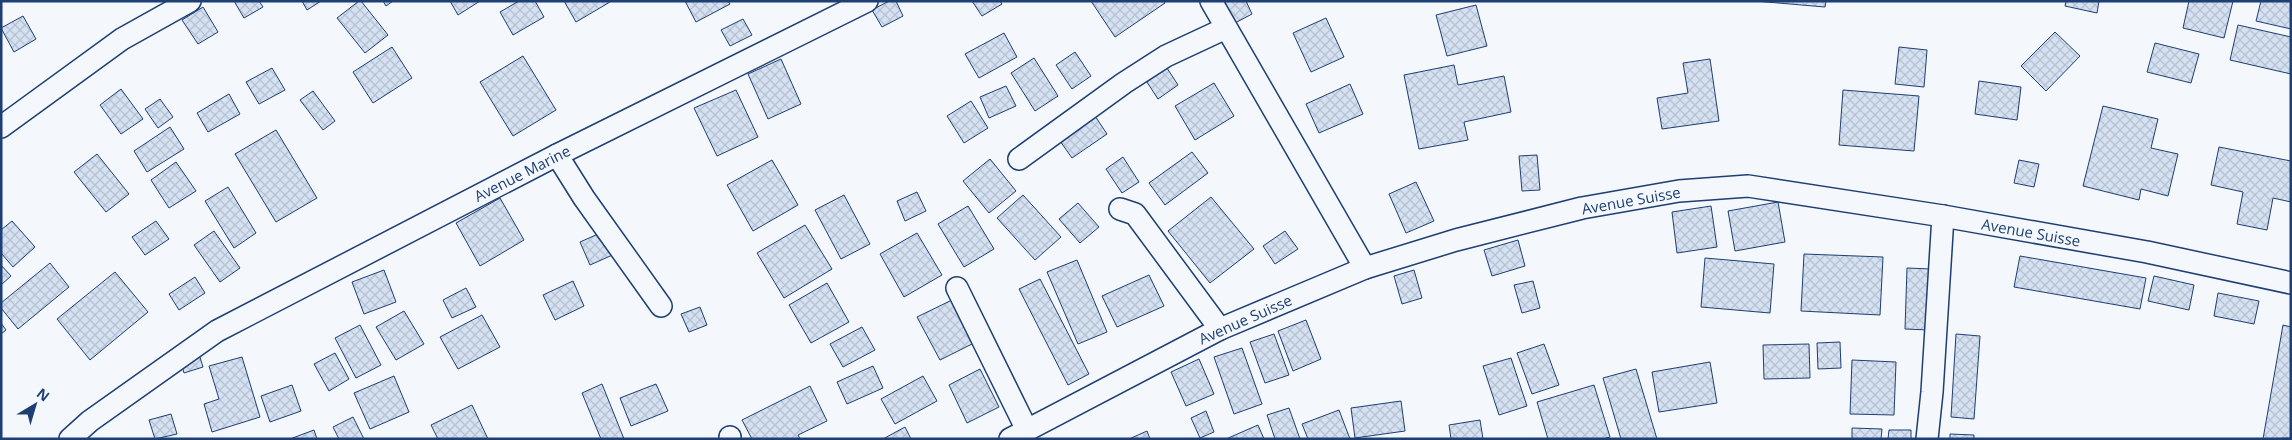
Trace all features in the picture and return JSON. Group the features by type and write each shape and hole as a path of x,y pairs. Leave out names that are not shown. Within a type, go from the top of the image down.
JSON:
{"street":[{"path":"1,127 122,39 190,1"},
{"name":"Avenue Marine","path":"70,439 90,421 217,331 557,155 867,1"},
{"path":"1211,1 1365,268"},
{"path":"1019,159 1124,83 1166,56 1226,28"},
{"path":"557,155 584,198 661,306"},
{"name":"Avenue Suisse","path":"1018,434 1220,329 1365,268 1456,240 1572,211 1679,191 1748,186 1943,216 2146,252 2291,283"},
{"path":"1120,209 1135,214 1220,329"},
{"path":"1927,439 1932,392 1943,216"},
{"path":"958,288 1018,434"}],"building":[{"path":"234,1 259,1 263,7 244,18"},
{"path":"302,1 321,1 307,10"},
{"path":"361,1 388,35 365,53 337,18"},
{"path":"383,1 393,1 386,6"},
{"path":"450,1 480,1 458,15"},
{"path":"519,1 535,1 544,17 513,35 500,12"},
{"path":"564,1 610,1 610,2 576,22"},
{"path":"685,1 728,1 730,4 696,22"},
{"path":"889,1 896,1 903,16 882,27 872,10"},
{"path":"972,1 1000,1 1002,4 982,16"},
{"path":"1091,1 1164,1 1165,3 1115,37"},
{"path":"1224,1 1246,1 1252,14 1235,23"},
{"path":"1755,1 1826,1 1825,7"},
{"path":"2066,1 2099,1 2097,13 2065,6"},
{"path":"2189,1 2233,1 2224,38 2183,28"},
{"path":"2261,1 2291,1 2291,29 2256,21"},
{"path":"1476,5 1487,46 1447,56 1436,15"},
{"path":"203,7 218,32 198,44 182,20"},
{"path":"23,16 36,39 14,52 1,28"},
{"path":"1326,18 1344,57 1311,72 1293,33"},
{"path":"743,19 752,35 730,46 721,30"},
{"path":"2238,25 2291,37 2291,74 2230,60"},
{"path":"2055,32 2080,56 2046,91 2021,66"},
{"path":"1004,33 1017,57 979,78 965,54"},
{"path":"2155,43 2199,54 2191,83 2147,72"},
{"path":"392,47 412,78 373,103 353,72"},
{"path":"1899,47 1927,50 1924,87 1895,84"},
{"path":"1075,52 1091,76 1072,89 1056,65"},
{"path":"523,56 556,110 513,136 480,82"},
{"path":"1034,58 1058,96 1035,111 1011,73"},
{"path":"781,59 801,104 768,119 748,74"},
{"path":"1710,59 1719,121 1662,129 1657,98 1688,93 1683,63"},
{"path":"1165,65 1178,85 1158,99 1145,79"},
{"path":"1454,65 1458,85 1504,76 1511,112 1464,122 1468,140 1419,149 1404,75"},
{"path":"272,68 285,90 259,104 246,82"},
{"path":"1979,81 2021,87 2017,120 1975,114"},
{"path":"1214,83 1234,116 1195,140 1175,106"},
{"path":"1350,84 1363,114 1319,133 1306,104"},
{"path":"1006,86 1016,106 989,118 980,97"},
{"path":"121,89 143,119 121,134 100,105"},
{"path":"736,90 758,137 717,156 694,108"},
{"path":"1843,90 1919,96 1914,151 1839,145"},
{"path":"313,91 335,121 323,130 300,100"},
{"path":"229,94 240,114 208,132 197,113"},
{"path":"160,99 173,117 158,128 145,109"},
{"path":"971,101 988,128 964,143 947,116"},
{"path":"2103,106 2158,119 2151,148 2178,154 2168,196 2141,189 2139,200 2083,186"},
{"path":"1095,116 1107,134 1072,158 1060,141"},
{"path":"170,127 184,149 147,172 134,151"},
{"path":"276,130 317,198 276,222 235,154"},
{"path":"2219,147 2291,161 2291,202 2273,198 2267,230 2237,224 2243,192 2211,185"},
{"path":"1192,152 1208,173 1165,205 1149,183"},
{"path":"97,154 129,194 106,212 74,172"},
{"path":"1537,155 1540,190 1522,191 1519,156"},
{"path":"1123,157 1139,182 1122,193 1106,169"},
{"path":"990,159 1016,191 989,213 963,181"},
{"path":"772,160 798,205 753,231 727,185"},
{"path":"2019,160 2039,164 2034,187 2014,183"},
{"path":"176,162 196,191 169,208 151,180"},
{"path":"1416,182 1434,221 1406,233 1389,194"},
{"path":"228,187 256,233 234,248 205,201"},
{"path":"917,192 926,211 905,221 897,201"},
{"path":"844,195 870,244 841,259 815,210"},
{"path":"1023,195 1061,237 1035,260 997,218"},
{"path":"1211,197 1254,249 1210,283 1168,231"},
{"path":"500,198 524,240 480,266 456,223"},
{"path":"1778,202 1785,242 1735,251 1728,211"},
{"path":"1078,203 1099,227 1080,243 1059,219"},
{"path":"968,206 994,249 964,267 938,224"},
{"path":"1711,206 1717,247 1677,253 1672,212"},
{"path":"12,221 35,247 13,267 1,253 1,230"},
{"path":"156,221 169,239 145,255 132,237"},
{"path":"805,225 832,269 784,298 757,253"},
{"path":"607,230 617,253 590,265 580,242"},
{"path":"214,231 240,268 220,282 194,245"},
{"path":"1285,231 1298,249 1275,264 1263,246"},
{"path":"917,233 942,275 904,297 880,254"},
{"path":"1518,240 1525,266 1492,276 1484,250"},
{"path":"1804,254 1883,257 1880,315 1801,311"},
{"path":"2020,256 2146,278 2140,309 2014,287"},
{"path":"1705,258 1774,264 1770,313 1701,307"},
{"path":"1077,260 1107,332 1078,344 1047,272"},
{"path":"50,263 69,287 18,329 1,308 1,303"},
{"path":"1,265 11,276 1,285"},
{"path":"1907,268 1931,269 1929,330 1905,329"},
{"path":"384,270 396,302 364,314 352,282"},
{"path":"1414,270 1422,298 1402,304 1394,276"},
{"path":"115,272 148,312 90,360 57,319"},
{"path":"1149,275 1164,306 1117,327 1102,296"},
{"path":"2154,276 2194,285 2189,310 2148,301"},
{"path":"195,277 205,293 179,310 169,294"},
{"path":"1040,279 1089,374 1068,385 1019,289"},
{"path":"573,281 584,306 555,320 543,295"},
{"path":"1533,281 1540,308 1522,313 1514,285"},
{"path":"827,283 849,322 811,343 789,305"},
{"path":"466,288 476,307 452,318 443,300"},
{"path":"2218,293 2259,301 2254,324 2214,316"},
{"path":"954,299 976,342 940,360 917,317"},
{"path":"700,307 707,325 689,332 681,314"},
{"path":"404,311 424,344 396,360 376,327"},
{"path":"482,315 500,347 458,369 440,337"},
{"path":"1306,320 1321,359 1293,371 1278,331"},
{"path":"1,323 6,330 1,334"},
{"path":"360,325 381,365 356,378 335,338"},
{"path":"2283,325 2291,327 2291,438 2263,439"},
{"path":"862,327 875,350 843,367 830,344"},
{"path":"1274,334 1289,375 1265,383 1250,342"},
{"path":"1956,334 1980,336 1974,419 1951,417"},
{"path":"1840,342 1841,368 1818,369 1817,343"},
{"path":"1544,344 1559,385 1532,394 1517,353"},
{"path":"1809,344 1810,378 1764,379 1763,345"},
{"path":"1242,348 1262,404 1234,414 1214,357"},
{"path":"335,353 349,379 329,391 314,364"},
{"path":"199,354 203,367 184,373 180,360"},
{"path":"242,357 260,417 212,432 204,404 219,399 209,366"},
{"path":"1511,358 1527,406 1499,415 1483,366"},
{"path":"1199,359 1214,394 1186,406 1171,372"},
{"path":"1852,360 1896,362 1894,415 1850,414"},
{"path":"1710,362 1717,403 1659,412 1652,372"},
{"path":"873,366 883,388 847,404 837,382"},
{"path":"980,369 999,407 967,423 949,385"},
{"path":"1636,369 1657,439 1621,439 1603,378"},
{"path":"394,376 409,412 370,429 354,393"},
{"path":"923,376 937,401 895,424 881,399"},
{"path":"602,384 624,439 601,439 582,393"},
{"path":"656,384 668,411 631,426 620,398"},
{"path":"292,385 301,411 270,422 261,396"},
{"path":"1594,385 1610,437 1603,439 1548,439 1537,402"},
{"path":"810,386 827,421 798,435 800,439 752,439 742,420"},
{"path":"1401,401 1405,431 1355,438 1351,408"},
{"path":"472,405 488,439 438,439 431,425"},
{"path":"1289,408 1300,439 1275,439 1267,415"},
{"path":"1339,410 1350,439 1308,439 1302,424"},
{"path":"1206,411 1214,432 1200,438 1191,418"},
{"path":"171,414 177,434 155,439 149,420"},
{"path":"353,417 364,439 339,439 333,427"},
{"path":"1480,420 1483,439 1451,439 1449,425"},
{"path":"1258,425 1264,439 1226,439"},
{"path":"905,427 911,439 883,439"},
{"path":"1852,428 1882,429 1881,439 1852,439"},
{"path":"314,430 317,439 290,439"},
{"path":"1889,430 1911,430 1911,439 1888,439"},
{"path":"1147,431 1150,439 1129,439"},
{"path":"1950,434 1974,435 1974,439 1950,439"}]}
